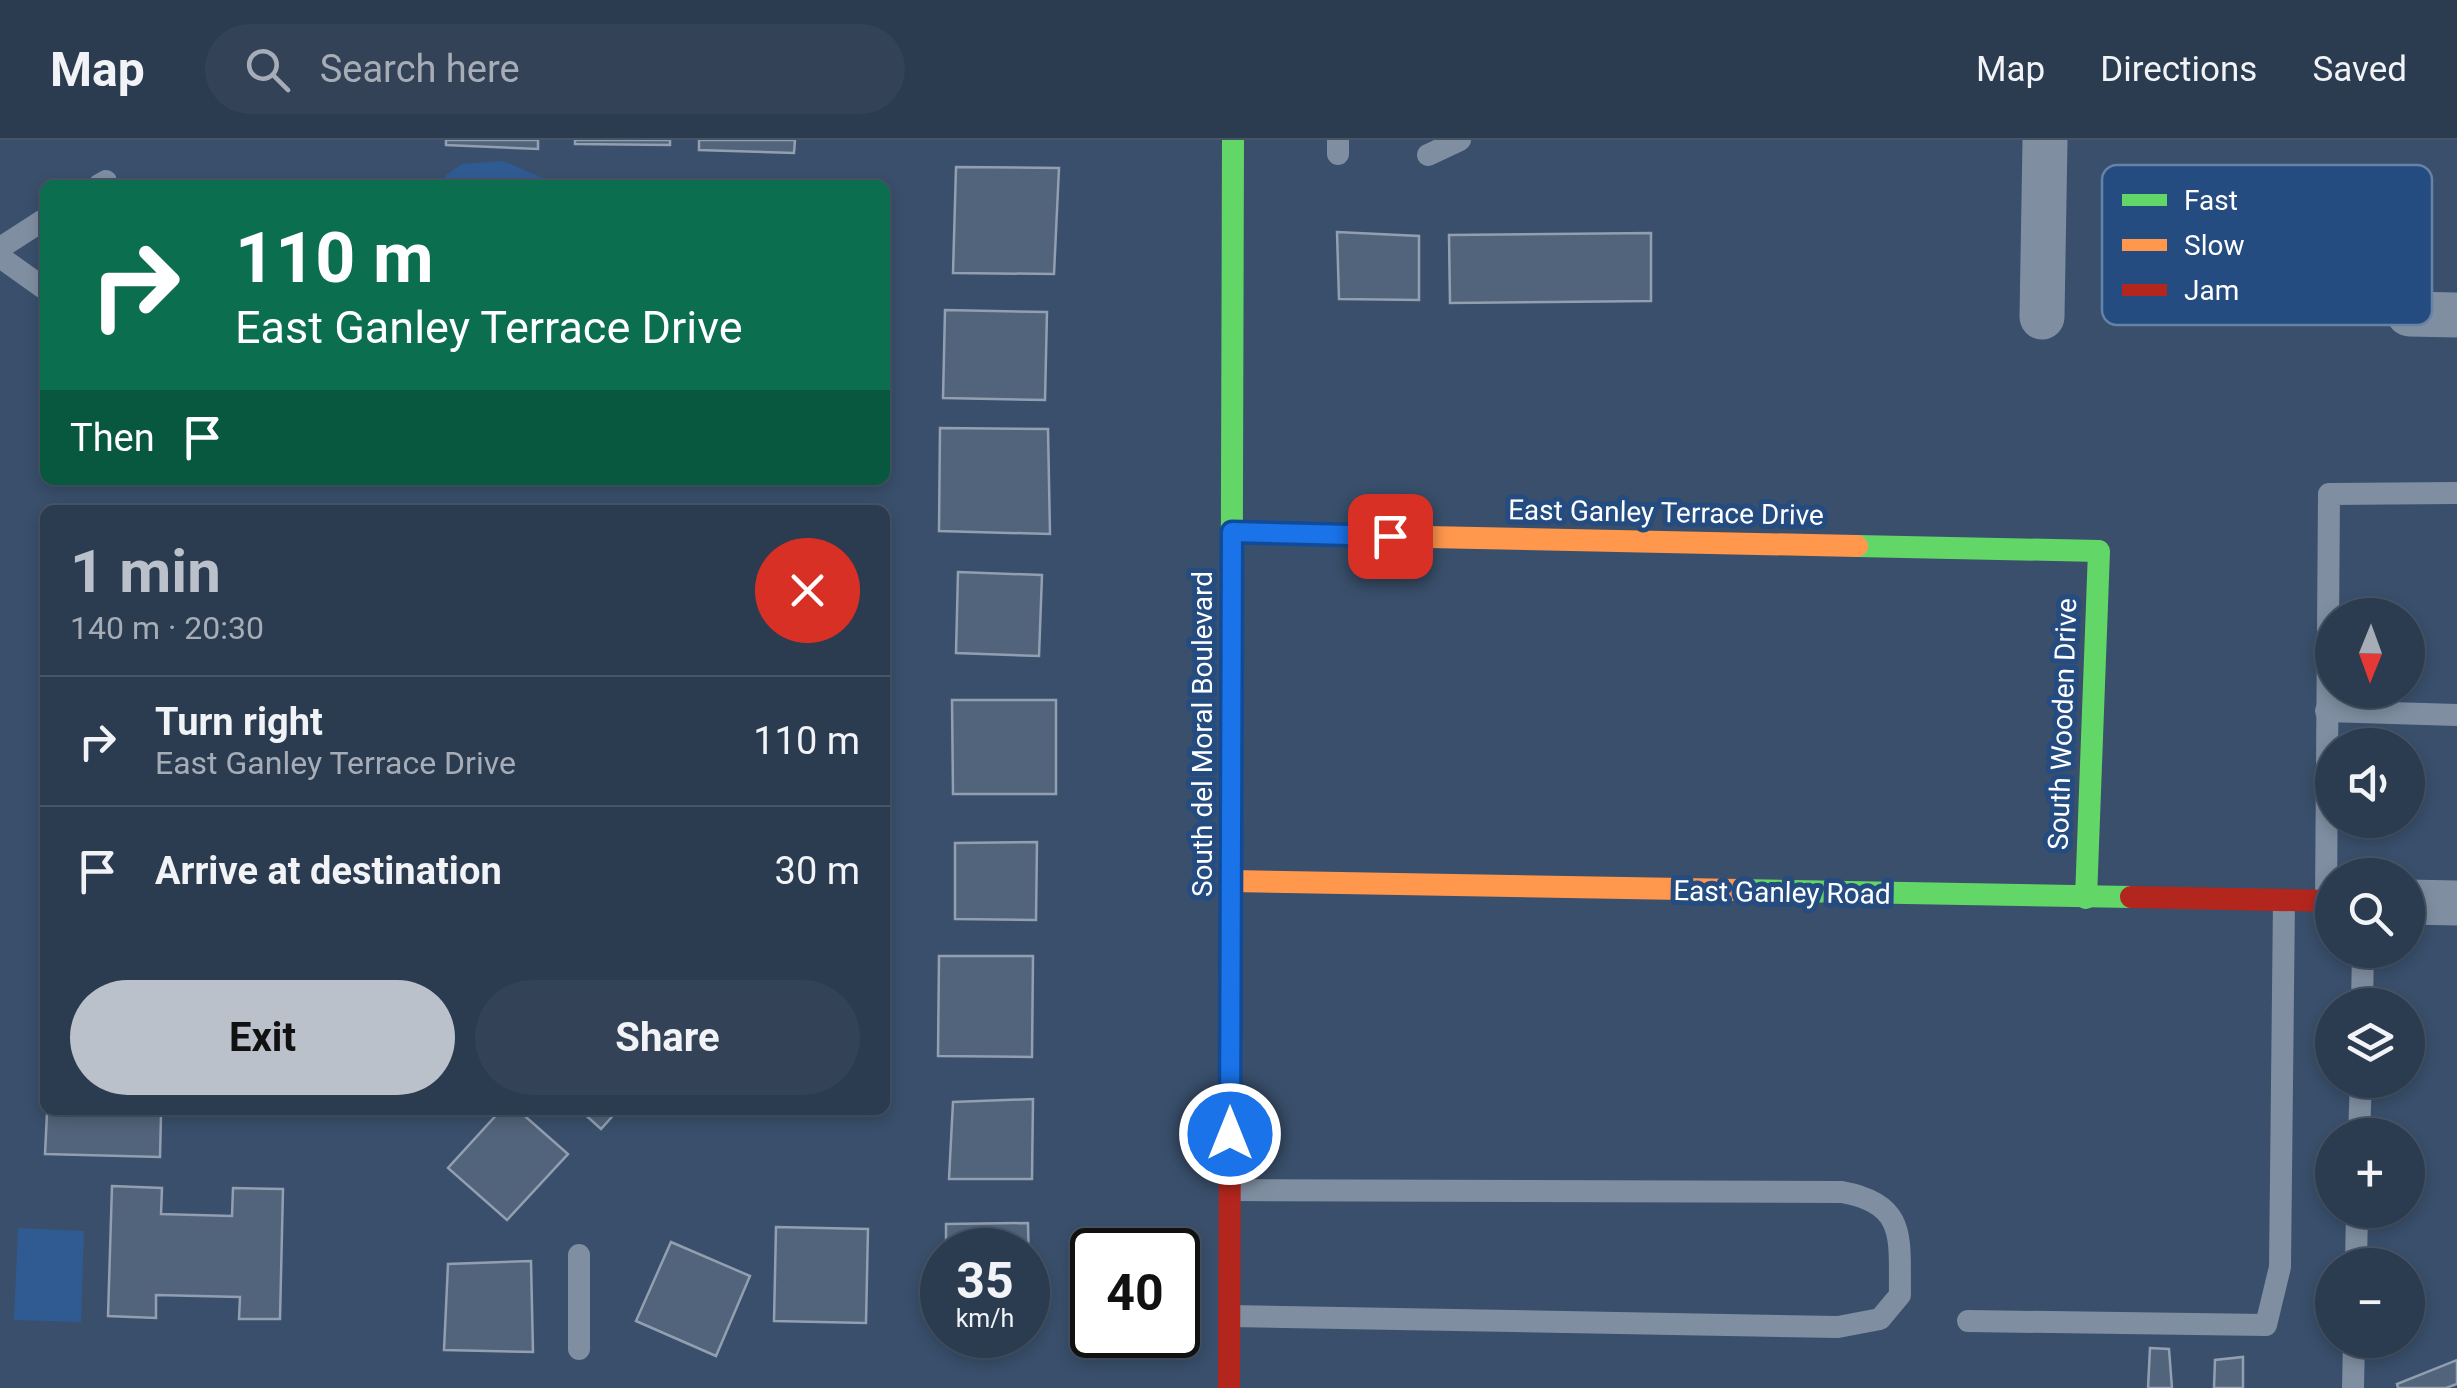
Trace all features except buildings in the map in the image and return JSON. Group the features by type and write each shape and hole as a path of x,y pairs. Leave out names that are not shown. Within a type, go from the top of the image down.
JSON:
{"street":[{"name":"South del Moral Boulevard","path":"1230,1388 1233,140"},
{"path":"2042,316 2045,140"},
{"path":"2432,315 2457,316"},
{"name":"East Ganley Terrace Drive","path":"1232,532 2099,552"},
{"name":"South Wooden Drive","path":"2086,898 2099,552"},
{"name":"East Ganley Road","path":"1231,881 2315,900"},
{"path":"2425,902 2457,903"}],"lane":[{"path":"1428,155 1460,140"},
{"path":"0,248 40,222"},
{"path":"0,257 40,285"},
{"path":"2328,858 2326,711 2330,494 2457,493"},
{"path":"2326,711 2457,715"},
{"path":"1968,1321 2266,1325 2280,1267 2284,900"},
{"path":"1230,1190 1842,1192 1862,1196 1889,1212 1899,1230 1900,1295 1880,1318 1838,1327 1230,1316"},
{"path":"578,1349 579,1255"},
{"path":"2353,1388 2354,1358"}],"shaded area":[{"path":"503,161 548,180 445,180 462,164"},
{"path":"18,1228 84,1231 81,1322 14,1320"}],"traffic: fast":[{"path":"1231,836 1233,140"},
{"path":"1857,546 2099,551 2086,898"},
{"path":"1740,890 2131,897"}],"traffic: slow":[{"path":"1232,533 1857,546"},
{"path":"1231,881 1740,890"}],"traffic: jam":[{"path":"1229,1388 1231,836"},
{"path":"2131,897 2315,901"}],"route":[{"path":"1230,1134 1232,532 1390,536"}]}
